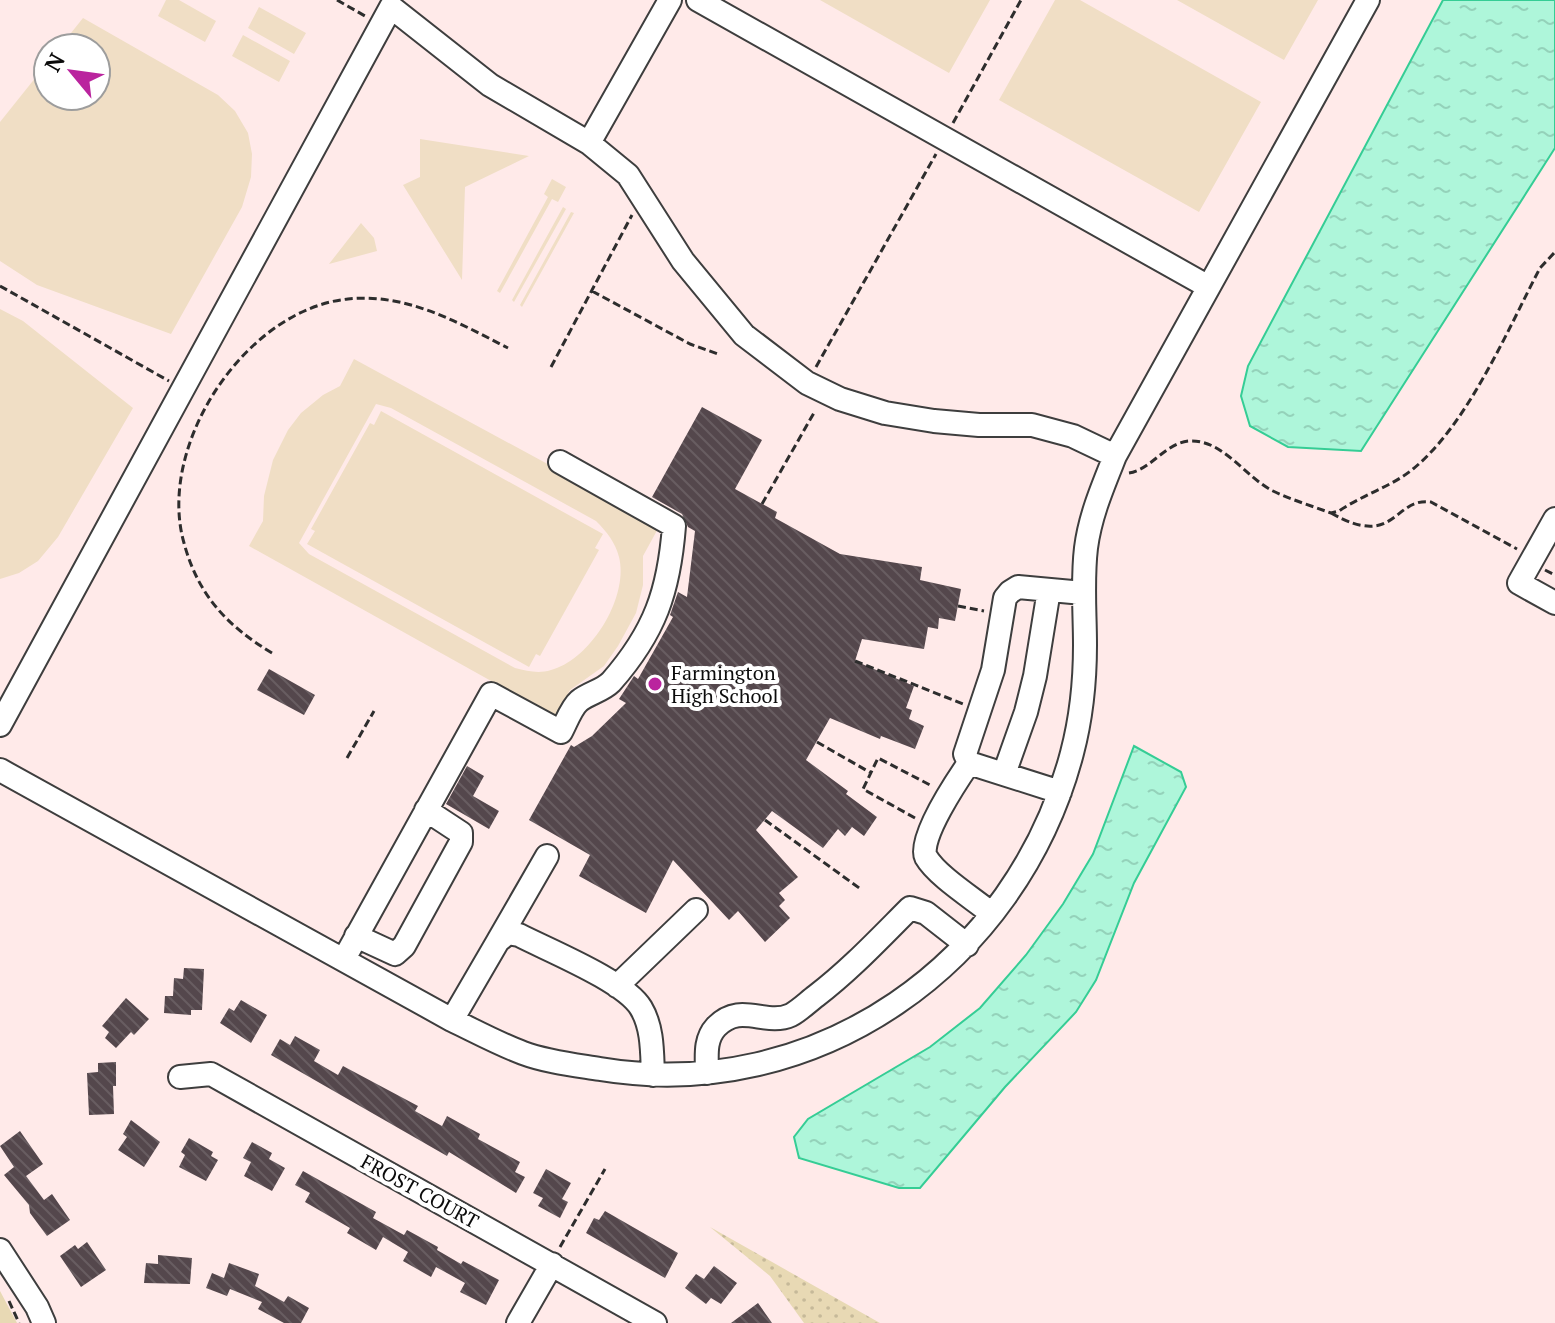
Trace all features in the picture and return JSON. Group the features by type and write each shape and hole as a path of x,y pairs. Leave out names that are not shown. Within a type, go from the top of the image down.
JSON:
{"street":[{"path":"589,143 670,0"},
{"path":"698,0 1207,286"},
{"path":"0,770 452,1020 525,1054 583,1067 653,1075 707,1073 760,1066 804,1053 847,1032 926,983 967,945 1023,867 1060,792 1073,751 1082,698 1086,547 1094,513 1207,286 1368,0"},
{"path":"0,725 391,7 490,85 589,143 628,175 683,261 744,335 807,383 840,399 885,413 949,422 1032,425 1073,436 1119,463"},
{"path":"344,959 491,694 561,732 577,702 608,686 637,650 656,615 670,571 674,526 560,462"},
{"path":"1555,519 1519,583 1555,603"},
{"path":"1060,792 969,763 965,754 993,670 1005,598 1018,587 1083,593"},
{"path":"1004,774 1035,676 1049,590"},
{"path":"969,763 925,841 924,854 933,866 992,914"},
{"path":"356,936 395,954 404,946 461,842 461,833 426,810"},
{"path":"452,1020 547,856"},
{"path":"707,1073 706,1045 714,1029 729,1016 744,1014 780,1019 793,1014 844,975 910,908 926,913 967,945"},
{"path":"617,986 696,910"},
{"path":"498,941 508,933 519,935 626,990 641,1009 651,1033 653,1075"},
{"name":"FROST COURT","path":"180,1077 211,1074 655,1323"},
{"path":"0,1250 33,1300 44,1323"},
{"path":"518,1323 552,1264"}],"path":[{"path":"337,0 381,25"},
{"path":"807,383 1021,0"},
{"path":"551,367 643,195"},
{"path":"1331,513 1411,471 1432,450 1484,374 1540,268 1555,252"},
{"path":"0,286 183,388"},
{"path":"592,291 690,344 718,354"},
{"path":"272,653 247,639 218,612 196,577 183,542 179,514 181,473 195,431 214,393 240,357 276,324 311,308 347,299 388,299 430,310 508,348"},
{"path":"762,504 815,411"},
{"path":"1119,463 1130,473 1138,471 1176,444 1187,441 1205,443 1273,490 1357,526 1386,524 1418,502 1431,502 1525,554"},
{"path":"958,606 987,611"},
{"path":"855,661 966,705"},
{"path":"347,758 374,711"},
{"path":"817,742 871,773"},
{"path":"915,818 863,789 878,758 932,786"},
{"path":"765,820 862,890"},
{"path":"552,1264 605,1169"},
{"path":"6,1294 19,1323"}],"shaded area":[{"path":"166,0 179,0 216,21 205,42 158,16"},
{"path":"820,0 990,0 949,73"},
{"path":"1055,0 1080,0 1261,102 1199,212 999,100"},
{"path":"1177,0 1318,0 1284,60"},
{"path":"259,7 306,33 294,54 248,28"},
{"path":"83,18 108,32 72,32"},
{"path":"112,35 218,95 235,111 248,133 252,154 251,177 242,207 171,334 37,285 0,261 0,122 32,82 32,112 112,112"},
{"path":"243,35 290,61 279,82 232,56"},
{"path":"420,139 529,156 465,187 462,280 403,185 420,177"},
{"path":"552,179 566,187 558,202 552,199 500,293 497,291 548,197 544,194"},
{"path":"563,207 566,209 514,302 512,300"},
{"path":"571,212 574,213 522,307 520,305"},
{"path":"361,223 374,238 377,251 329,264"},
{"path":"0,309 23,321 133,408 58,537 38,561 19,573 0,579"},
{"path":"354,359 660,525 643,556 643,585 636,613 604,666 570,690 556,717 249,546 263,521 264,496 273,460 288,430 301,413 340,386","holes":["376,404 391,408 596,521 610,538 619,557 621,573 618,590 604,624 593,640 566,664 542,672 515,668 309,554 299,543"]},
{"path":"381,411 603,534 595,548 599,550 540,656 536,654 529,667 307,544 315,531 311,529 370,423 374,425"},
{"path":"710,1227 880,1323 804,1323 770,1276"},
{"path":"0,1291 17,1323 0,1323"}],"water":[{"path":"1443,0 1555,0 1555,148 1361,451 1288,447 1250,426 1241,396 1248,366"},
{"path":"1134,746 1181,772 1186,787 1134,883 1096,980 1076,1012 1005,1087 920,1188 899,1188 799,1158 794,1137 808,1119 930,1047 980,1008 1026,955 1063,904 1093,854"}],"building":[{"name":"Farmington High School","path":"702,407 762,440 735,489 777,512 775,518 840,554 922,567 920,580 961,589 955,621 939,618 938,629 928,627 924,649 862,639 855,661 914,686 906,708 912,710 909,719 924,726 915,749 881,736 880,739 830,718 806,760 877,817 864,836 852,827 845,836 838,829 823,848 772,811 756,830 798,877 779,893 785,900 779,906 790,918 765,942 738,911 729,920 673,860 646,913 579,876 590,855 529,820 571,745 574,747 592,736 626,703 619,699 634,676 638,679 673,617 670,615 678,592 687,597 695,531 688,527 682,514 652,497"},
{"path":"269,669 315,695 304,715 257,690"},
{"path":"467,766 484,776 473,796 499,811 489,829 446,804"},
{"path":"184,968 204,969 202,1010 191,1010 191,1015 164,1013 165,996 173,996 174,978 183,979"},
{"path":"126,998 149,1019 116,1048 105,1038 109,1032 102,1026"},
{"path":"241,1000 267,1015 251,1043 220,1023 229,1008 234,1011"},
{"path":"295,1036 320,1050 314,1061 338,1075 343,1066 418,1106 415,1111 442,1126 447,1116 480,1134 478,1139 520,1162 515,1172 525,1177 516,1193 449,1152 447,1156 271,1055 280,1039 290,1045"},
{"path":"116,1062 114,1114 89,1115 87,1073 98,1072 98,1063"},
{"path":"131,1120 160,1142 144,1167 118,1150 127,1137 123,1134"},
{"path":"20,1131 43,1164 26,1176 44,1200 52,1194 70,1220 47,1236 30,1213 29,1205 4,1175 14,1167 0,1146"},
{"path":"189,1138 213,1152 211,1156 218,1160 206,1181 179,1167 185,1155 181,1152"},
{"path":"252,1142 272,1153 269,1159 285,1168 272,1191 244,1176 251,1162 243,1158"},
{"path":"546,1169 571,1183 562,1199 568,1202 560,1218 538,1206 543,1198 533,1193"},
{"path":"303,1171 376,1212 373,1218 404,1235 407,1230 461,1264 463,1261 499,1280 486,1305 460,1292 465,1283 436,1267 431,1277 403,1261 408,1252 383,1237 376,1250 347,1233 350,1228 305,1202 310,1193 295,1185"},
{"path":"605,1211 678,1253 665,1278 586,1233 594,1218 599,1220"},
{"path":"87,1242 106,1270 81,1287 60,1256 75,1245 78,1249"},
{"path":"158,1255 192,1258 190,1284 144,1283 146,1263 158,1264"},
{"path":"229,1263 259,1274 255,1286 284,1302 288,1296 309,1308 301,1323 284,1323 258,1309 262,1302 230,1289 227,1296 206,1288 212,1273 224,1278"},
{"path":"714,1266 737,1283 721,1304 711,1298 706,1304 685,1288 696,1274 704,1279"},
{"path":"758,1303 772,1323 731,1323"}],"place":[{"name":"Farmington High School","path":"655,684"}]}
